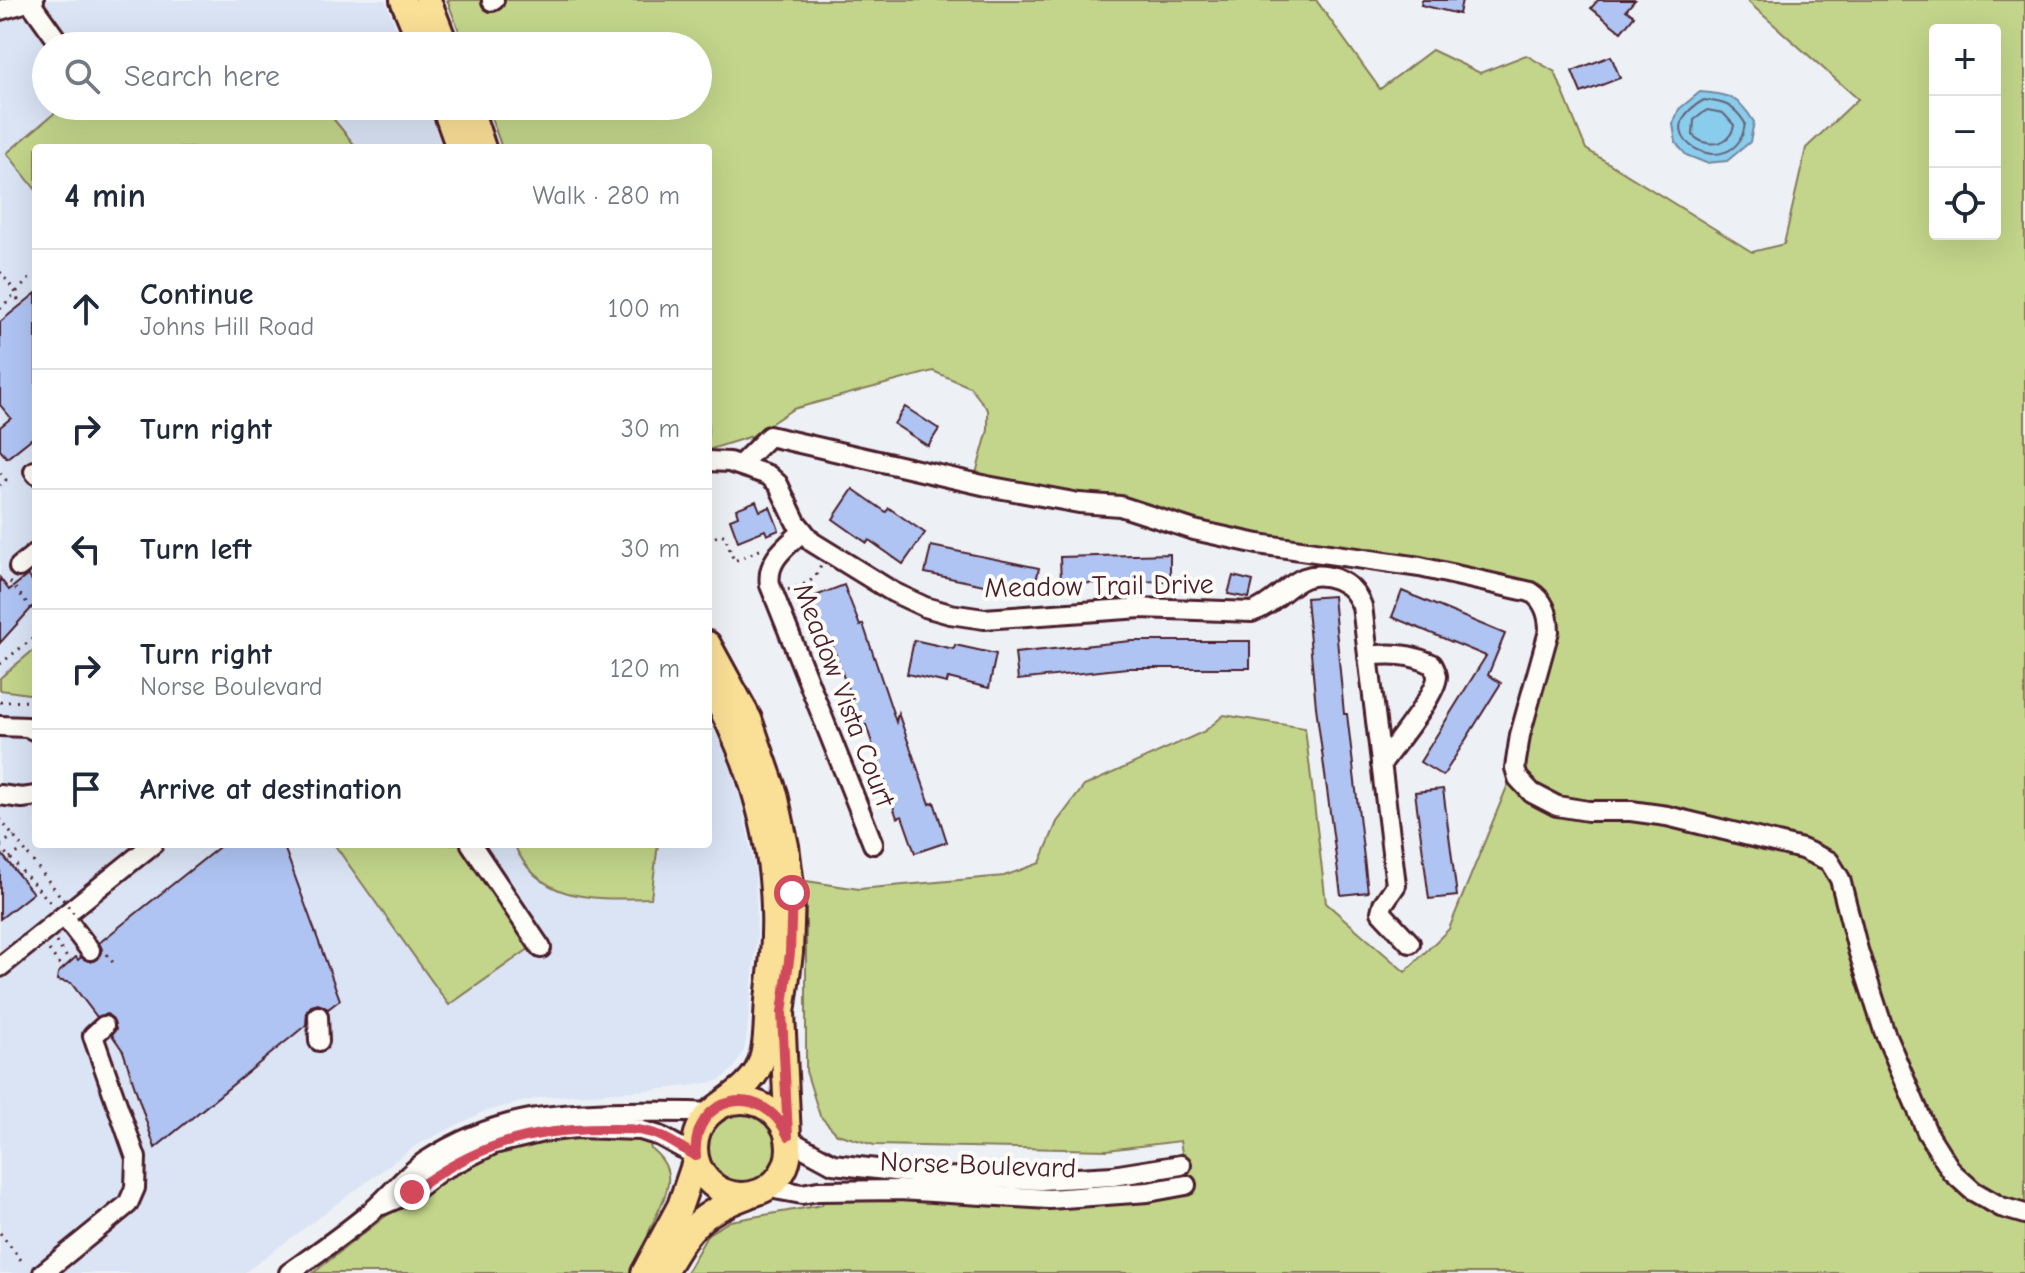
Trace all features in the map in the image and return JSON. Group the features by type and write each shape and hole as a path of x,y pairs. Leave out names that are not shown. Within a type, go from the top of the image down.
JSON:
{"main road":[{"path":"403,0 416,32"},
{"path":"428,0 441,32"},
{"path":"449,120 458,144"},
{"path":"474,120 482,144"},
{"path":"663,1273 696,1222 719,1207 758,1192 780,1178 790,1151 782,1013 790,953 792,893 786,846 775,794 759,744 736,692 712,651"},
{"path":"644,1273 680,1206 696,1157 698,1131 713,1111 743,1087 758,1068 766,1042 774,931 766,834 754,789 728,722 712,692"},
{"path":"713,1111 729,1103 744,1101 759,1104 772,1111 782,1123 788,1138"},
{"path":"696,1157 701,1172 720,1191 733,1195 758,1192"}],"street":[{"path":"0,10 32,1 52,32"},
{"path":"740,465 769,436 987,486 1079,503 1120,506 1194,530 1258,544 1420,567 1531,592 1548,614 1549,631 1520,735 1515,768 1518,778 1532,793 1557,806 1667,816 1792,847 1829,861 1840,879 1858,950 1884,1031 1927,1132 1952,1172 1973,1191 2001,1207 2025,1214"},
{"name":"Meadow Trail Drive","path":"712,462 740,465 768,475 778,484 812,542 893,592 925,607 984,619 1141,608 1252,612 1268,604 1294,582 1318,574 1343,582 1357,594 1362,606 1396,885 1381,912 1410,943"},
{"name":"Meadow Vista Court","path":"803,531 774,560 769,577 873,844"},
{"path":"13,572 32,556"},
{"path":"1368,656 1393,654 1421,659 1432,664 1437,675 1425,704 1381,764"},
{"path":"0,726 32,729"},
{"path":"0,795 32,797"},
{"path":"0,967 144,848"},
{"path":"474,848 541,948"},
{"path":"56,921 85,953"},
{"path":"318,1016 319,1041"},
{"path":"43,1273 128,1204 135,1188 136,1158 93,1036 104,1026"},
{"path":"289,1273 376,1208 402,1178 428,1160 488,1130 536,1116 581,1112 713,1111"},
{"path":"376,1208 412,1192 440,1171 494,1144 543,1132 576,1128 640,1130 660,1136 696,1157"},
{"name":"Norse Boulevard","path":"788,1138 833,1164 946,1177 1041,1180 1113,1176 1181,1165"},
{"name":"Norse Boulevard","path":"758,1192 802,1194 899,1190 1049,1199 1148,1192 1186,1185"}],"path":[{"path":"0,272 15,291 20,306"},
{"path":"0,309 32,276"},
{"path":"0,473 6,480 0,485"},
{"path":"712,539 721,534 725,536 734,561 764,548 774,560"},
{"path":"774,596 812,581 818,575 825,550"},
{"path":"13,572 32,607"},
{"path":"0,664 32,639"},
{"path":"0,702 32,701"},
{"path":"0,819 28,855 85,953"},
{"path":"0,830 5,826"},
{"path":"14,836 0,846 56,921 85,953"},
{"path":"10,858 23,849"},
{"path":"44,944 62,968"},
{"path":"0,1233 21,1260"}],"shaded area":[{"path":"0,0 385,0 398,32 32,32 32,120 432,120 441,144 32,144 32,848 712,848 712,726 727,758 742,805 755,872 757,935 744,1050 734,1068 715,1082 664,1089 543,1097 485,1111 415,1146 244,1273 0,1273"}],"green space":[{"path":"447,0 1316,0 1380,89 1432,50 1480,73 1526,55 1555,72 1586,149 1752,252 1784,244 1806,148 1858,99 1746,0 2025,0 2025,1273 686,1273 708,1234 730,1221 822,1205 824,1198 1189,1192 1180,1141 1107,1150 874,1145 837,1134 820,1116 806,1071 806,881 859,889 1004,876 1040,863 1057,822 1084,786 1205,731 1224,715 1305,728 1326,903 1405,972 1449,929 1511,777 1522,692 1537,639 1552,638 1552,617 1499,578 1379,550 1327,549 1199,526 975,477 988,430 988,410 970,387 933,371 793,409 752,436 712,449 712,144 501,144 492,120 712,120 712,32 460,32"},
{"path":"46,120 334,120 354,144 32,144 32,185 7,153"},
{"path":"32,651 32,694 0,690 0,678"},
{"path":"337,848 463,848 533,946 449,1005"},
{"path":"516,848 657,848 651,898 571,894 538,878"},
{"path":"742,1115 766,1125 776,1149 766,1173 742,1183 718,1173 708,1149 718,1125"},
{"path":"583,1133 653,1141 650,1148 666,1168 668,1178 664,1199 648,1235 648,1249 635,1273 313,1273 405,1202 464,1166 507,1149"}],"water":[{"path":"1700,92 1732,98 1754,122 1750,142 1727,161 1706,163 1686,155 1676,143 1673,124 1679,109"}],"building":[{"path":"1422,0 1462,0 1459,14 1421,5"},
{"path":"1598,0 1635,0 1626,10 1634,16 1621,32 1591,8"},
{"path":"1611,56 1620,78 1581,93 1572,71"},
{"path":"32,296 32,438 7,458 0,450 0,427 11,418 0,405 0,322"},
{"path":"905,407 939,429 928,446 894,424"},
{"path":"853,489 886,512 889,508 925,533 903,564 833,519"},
{"path":"756,501 760,511 770,507 779,530 767,535 765,530 738,541 730,519 738,516 736,509"},
{"path":"931,546 1039,568 1033,595 925,573"},
{"path":"1170,554 1170,581 1061,584 1060,557"},
{"path":"28,575 32,580 32,607 0,643 0,578 9,590"},
{"path":"1233,576 1253,581 1249,598 1228,594"},
{"path":"844,585 860,626 863,624 896,722 898,713 947,842 915,853 902,816 897,818 866,725 861,726 829,636 826,638 810,598"},
{"path":"1402,591 1505,634 1488,675 1501,683 1443,776 1420,762 1486,656 1392,617"},
{"path":"1333,596 1344,714 1347,714 1368,892 1341,895 1316,707 1306,598"},
{"path":"914,640 996,654 989,688 948,678 947,683 907,674"},
{"path":"1131,641 1250,641 1250,668 1127,668 1018,680 1015,653"},
{"path":"1443,789 1457,896 1429,899 1415,792"},
{"path":"218,848 284,848 340,1000 328,1009 318,1004 311,1006 307,1011 306,1025 155,1148 123,1051 112,1035 116,1029 113,1019 107,1014 97,1017 71,983 57,980 58,973 76,957 91,962 98,959 102,949 99,943"},
{"path":"0,852 33,893 0,919"}],"route":[{"path":"412,1192 440,1171 494,1144 543,1132 576,1128 640,1130 660,1136 696,1156 698,1131 705,1119 715,1109 729,1103 744,1101 772,1111 788,1136 782,1013 790,953 792,893"}]}
